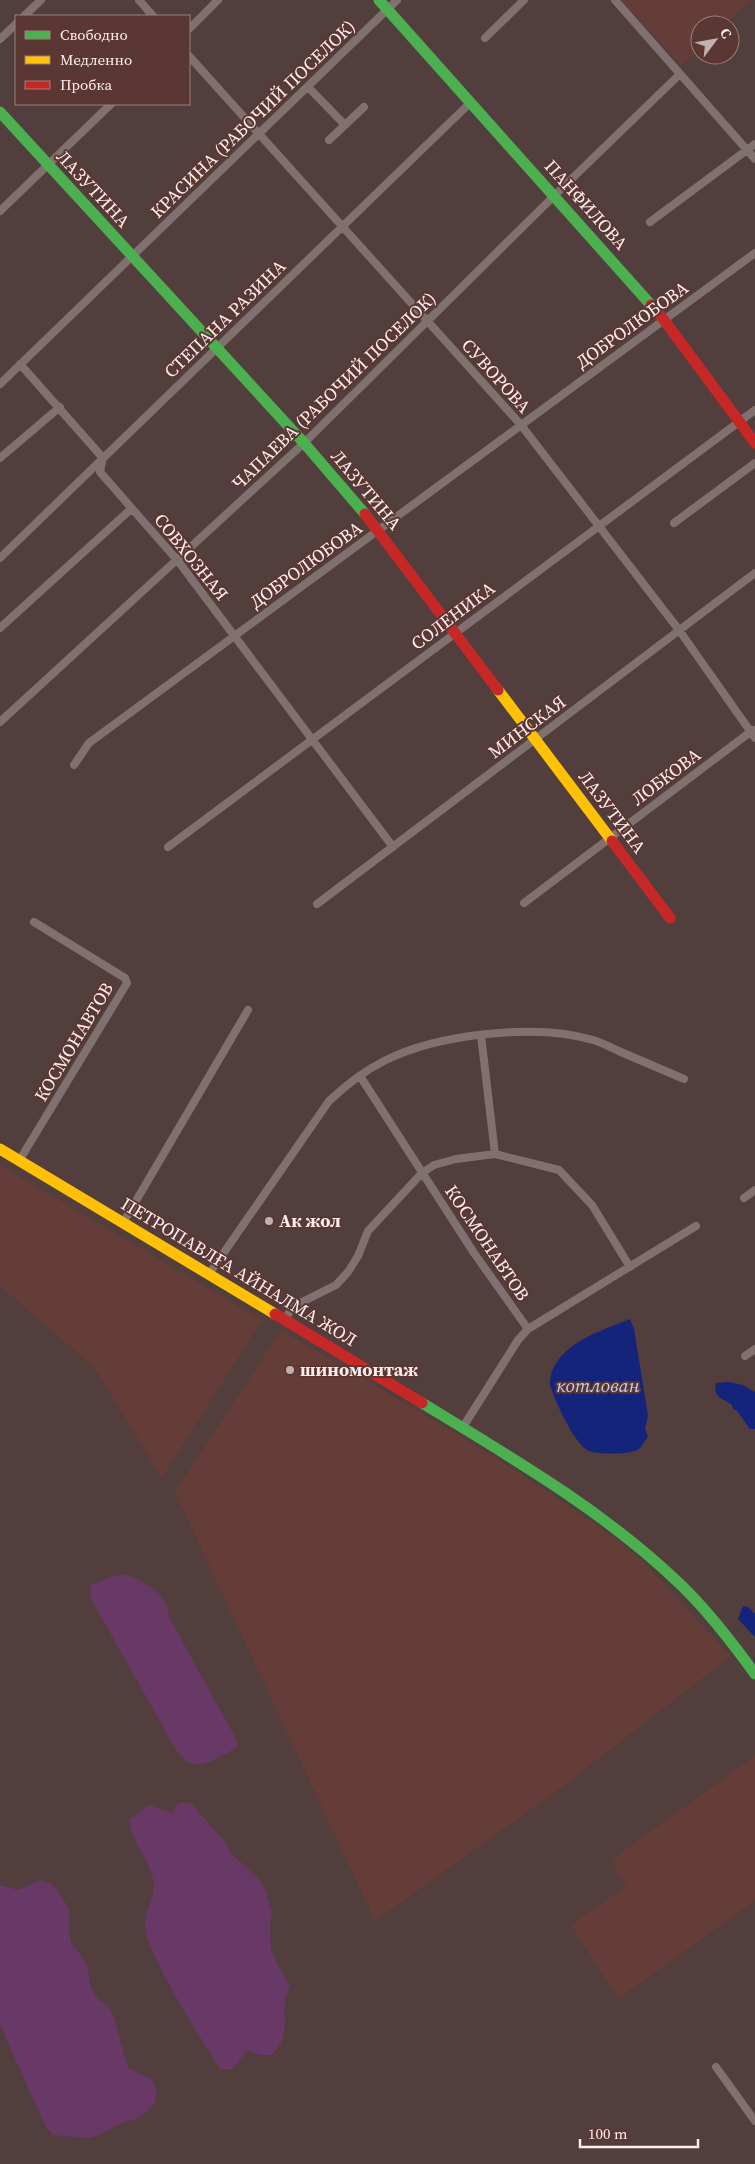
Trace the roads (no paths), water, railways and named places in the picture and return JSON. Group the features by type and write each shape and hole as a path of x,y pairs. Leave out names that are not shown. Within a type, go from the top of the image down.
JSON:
{"main road":[{"name":"ПАНФИЛОВА","path":"379,0 664,320 755,442"},
{"name":"ЛАЗУТИНА","path":"0,112 47,166 304,443 378,530 670,918"},
{"name":"ПЕТРОПАВЛҒА АЙНАЛМА ЖОЛ","path":"0,1149 463,1427 594,1512 646,1551 683,1586 718,1625 755,1674"}],"street":[{"path":"25,15 41,0"},
{"path":"139,0 152,15"},
{"path":"190,28 218,0"},
{"name":"КРАСИНА (РАБОЧИЙ ПОСЕЛОК)","path":"0,384 398,0"},
{"path":"485,38 524,0"},
{"path":"615,0 755,159"},
{"path":"0,39 15,25"},
{"name":"СУВОРОВА","path":"190,57 521,426 679,630 754,733"},
{"name":"ЧАПАЕВА (РАБОЧИЙ ПОСЕЛОК)","path":"0,722 304,443 554,195 680,74"},
{"path":"308,87 345,125"},
{"name":"СТЕПАНА РАЗИНА","path":"0,558 471,102"},
{"path":"0,211 110,105"},
{"path":"329,140 364,106"},
{"path":"650,222 755,144"},
{"name":"ДОБРОЛЮБОВА","path":"74,765 89,743 755,253"},
{"path":"20,364 60,407 103,458"},
{"path":"0,458 60,407"},
{"name":"СОЛЕНИКА","path":"168,847 755,410"},
{"name":"СОВХОЗНАЯ","path":"103,458 100,472 178,560 393,846"},
{"path":"674,523 755,463"},
{"path":"0,628 131,509"},
{"name":"МИНСКАЯ","path":"317,904 755,573"},
{"name":"ЛОБКОВА","path":"524,903 754,733"},
{"name":"КОСМОНАВТОВ","path":"20,1161 127,983 125,978 34,922"},
{"path":"123,1223 248,1010"},
{"path":"209,1274 329,1102 344,1087 384,1061 411,1050 481,1035 517,1031 563,1034 594,1040 684,1079"},
{"path":"481,1035 495,1154"},
{"name":"КОСМОНАВТОВ","path":"360,1076 474,1253 528,1329"},
{"name":"КОСМОНАВТОВ","path":"285,1320 292,1307 328,1289 342,1278 358,1256 368,1231 422,1173 445,1161 495,1154 551,1166 566,1175 592,1205 630,1267"},
{"path":"744,1198 755,1190"},
{"path":"463,1427 518,1340 528,1329 696,1226"},
{"path":"745,1356 755,1349"},
{"path":"716,2067 755,2120"}],"water":[{"name":"котлован","path":"630,1319 634,1329 648,1416 645,1429 648,1437 639,1449 635,1451 613,1454 591,1452 576,1438 565,1420 550,1385 552,1373 561,1357 578,1342"},
{"path":"729,1382 743,1385 755,1392 755,1429 750,1429 737,1411 733,1409 732,1405 717,1394 716,1383"},
{"path":"743,1606 748,1607 755,1614 755,1637 738,1619"}],"place":[{"name":"Ак жол","path":"269,1221"},
{"name":"шиномонтаж","path":"290,1370"}]}
